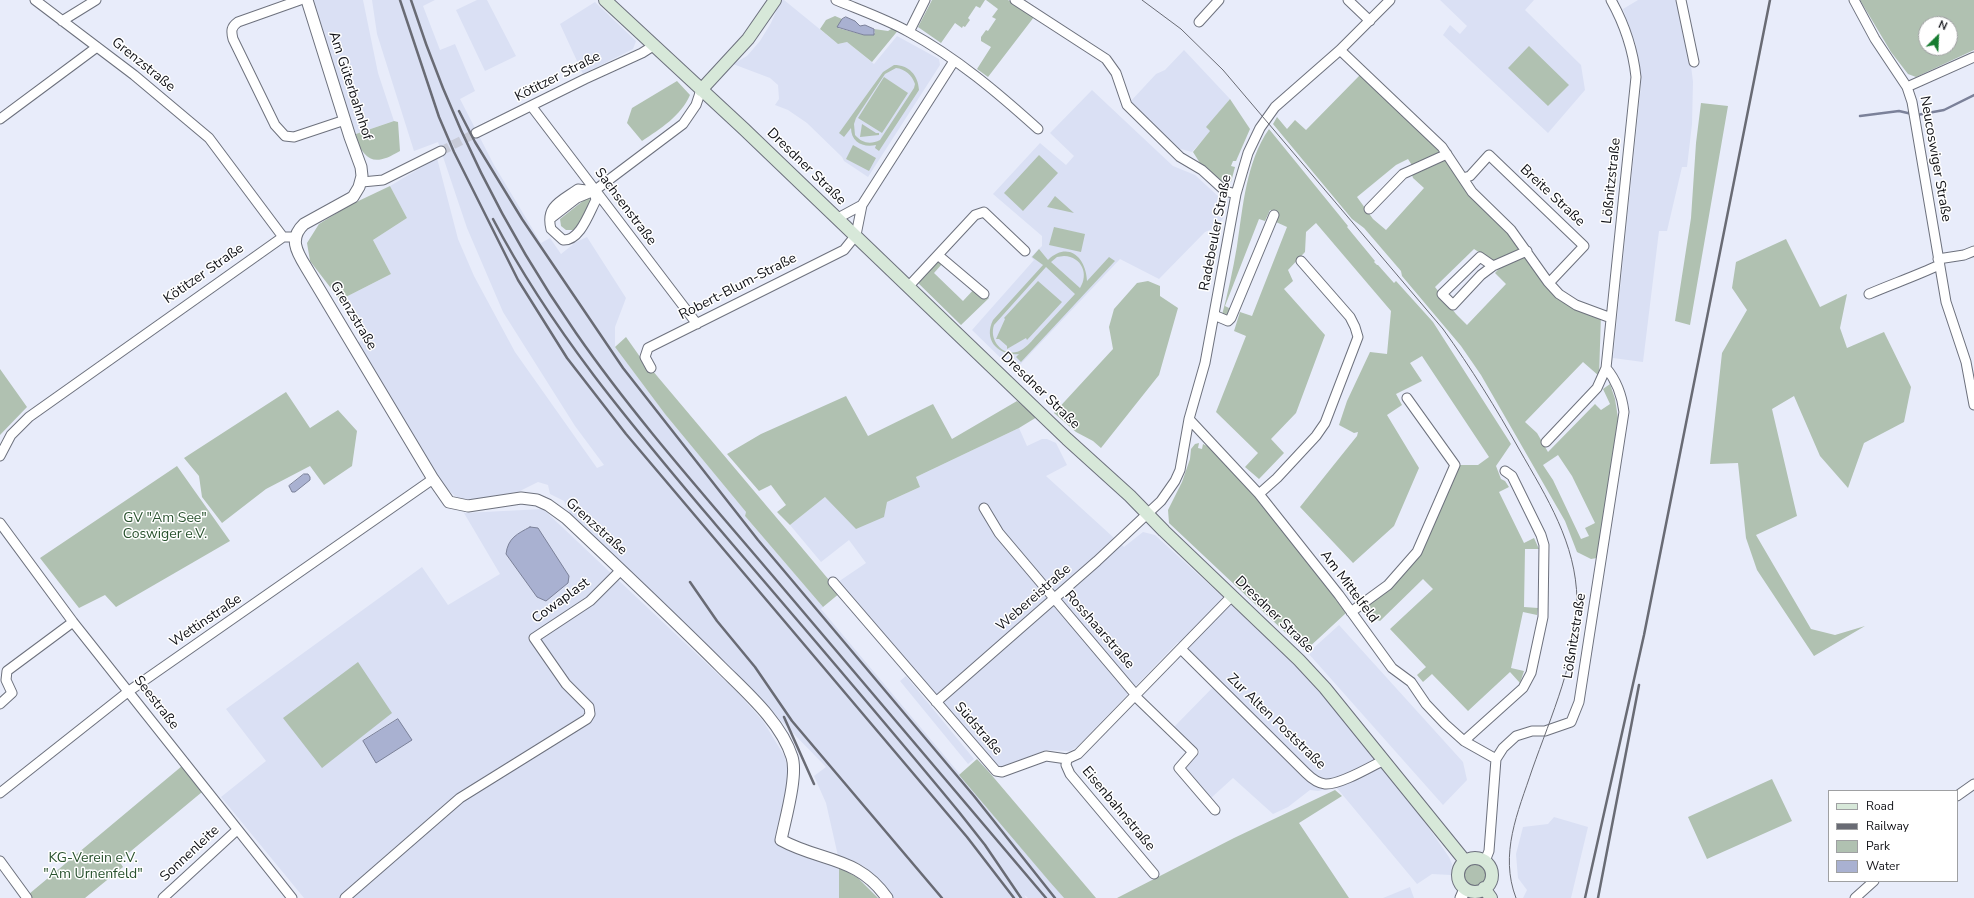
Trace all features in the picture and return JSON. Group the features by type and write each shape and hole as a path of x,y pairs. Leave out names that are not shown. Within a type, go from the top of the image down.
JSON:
{"main road":[{"name":"Dresdner Straße","path":"605,0 856,235 908,287 1147,513 1325,688 1435,822 1465,861"},
{"path":"701,90 748,39 774,0"},
{"path":"1474,858 1485,861 1491,875 1488,893 1475,891 1463,893 1459,880 1458,869 1465,861 1474,858"}],"street":[{"name":"Grenzstraße","path":"35,0 97,47 209,138 283,237"},
{"path":"62,21 96,0"},
{"path":"300,0 238,22 233,26 231,32 233,39 275,126 285,136 294,137 345,120"},
{"name":"Am Güterbahnhof","path":"307,0 361,167 362,182"},
{"path":"836,0 909,32 969,69 995,90 1038,129"},
{"path":"909,32 925,0"},
{"path":"1015,0 1106,59 1116,73 1127,105 1180,157 1202,170 1225,191 1236,194"},
{"path":"1199,22 1219,0"},
{"path":"1348,0 1370,21"},
{"name":"Radebeuler Straße","path":"1147,513 1162,501 1180,470 1189,419 1205,363 1236,194 1247,154 1260,128 1275,107 1340,50 1390,0"},
{"name":"Lößnitzstraße","path":"1546,442 1597,388 1602,380 1606,368 1636,80 1633,53 1627,34 1611,0"},
{"path":"1681,0 1694,62"},
{"name":"Neucoswiger Straße","path":"1854,0 1875,39 1907,87 1912,102 1946,302 1966,362 1974,405"},
{"name":"Kötitzer Straße","path":"476,134 585,79 642,53 653,46"},
{"path":"0,118 97,47"},
{"path":"1340,50 1442,147 1472,192 1511,230 1549,283 1559,294 1576,305 1611,318"},
{"path":"1907,87 1974,57"},
{"path":"856,235 862,205 886,164 954,61"},
{"path":"594,190 596,200 574,238 563,240 556,236 552,229 550,219 553,207 578,189 594,190 683,124 696,105 701,90"},
{"name":"Sachsenstraße","path":"532,107 697,324"},
{"path":"283,237 295,237 297,232 304,224 353,197 362,182 383,180 441,151"},
{"path":"1369,209 1403,174 1447,154"},
{"name":"Breite Straße","path":"1463,178 1470,176 1489,155 1584,246 1549,283"},
{"path":"838,218 862,205"},
{"path":"908,287 939,256 975,215 984,212 1025,250"},
{"path":"1214,315 1228,321 1231,318 1274,215"},
{"name":"Robert-Blum-Straße","path":"651,368 645,357 648,348 844,250 856,235"},
{"name":"Kötitzer Straße","path":"0,456 12,435 29,417 283,237"},
{"name":"Grenzstraße","path":"295,237 296,247 303,262 433,479 449,502 462,505 475,505 521,498 537,500 548,505 566,518 758,704 775,725 793,757 794,769 781,840 795,848 836,859 854,867 872,880 888,898"},
{"path":"1869,294 1938,262 1974,251"},
{"path":"1493,266 1480,257 1442,294 1453,305 1481,275 1493,266 1527,252"},
{"path":"939,256 984,294"},
{"path":"1259,494 1277,478 1316,436 1325,423 1358,337 1356,326 1350,317 1301,261"},
{"name":"Lößnitzstraße","path":"1496,759 1503,748 1516,736 1532,731 1546,731 1571,722 1579,702 1624,412 1622,395 1612,375 1606,368"},
{"path":"1351,612 1388,585 1417,552 1455,465 1407,398"},
{"name":"Am Mittelfeld","path":"1189,419 1259,494 1351,612 1392,668 1410,682 1426,704 1464,741 1496,759"},
{"path":"1464,741 1523,688 1527,682 1531,672 1543,617 1545,565 1544,544 1512,476 1505,471"},
{"name":"Wettinstraße","path":"0,793 129,691 433,479"},
{"name":"Rosshaarstraße","path":"984,508 999,533 1054,600 1135,694 1193,752 1179,768 1215,810"},
{"name":"Webereistraße","path":"936,702 1054,600 1147,513"},
{"name":"Seestraße","path":"0,523 73,622 292,898"},
{"name":"Cowaplast","path":"345,898 460,798 581,724 590,714 589,707 566,684 534,638 590,601 621,570"},
{"name":"Südstraße","path":"833,582 996,771 1008,771 1046,756 1067,759"},
{"path":"1067,759 1072,758 1082,749 1232,596"},
{"path":"0,704 12,693 6,680 7,671 73,622"},
{"name":"Zur Alten Poststraße","path":"1181,649 1306,774 1316,782 1326,784 1339,781 1384,760"},
{"name":"Eisenbahnstraße","path":"1067,759 1066,765 1070,774 1154,874"},
{"path":"1485,861 1489,851 1496,759"},
{"path":"1958,795 1974,784"},
{"name":"Sonnenleite","path":"163,898 237,830"},
{"path":"0,861 27,898"},
{"path":"1855,898 1873,882"}],"shaded area":[{"path":"312,0 363,0 378,73 394,121 353,135"},
{"path":"372,0 435,0 423,6 440,50 455,44 475,91 460,99 494,165 541,243 550,238 561,254 576,242 587,237 626,298 615,327 615,347 665,414 746,512 745,516 823,607 821,609 1064,898 1028,898 1024,895 1026,898 893,898 885,886 865,867 852,860 838,856 826,803 814,776 826,767 722,660 572,517 564,501 550,494 548,485 538,482 518,492 475,499 462,499 455,496 444,486 357,343 363,340 347,313 352,310 348,303 343,305 340,300 391,274 373,240 407,218 390,186 437,158 458,239 474,276 515,352 597,468 604,465 575,426 503,312 467,228 438,142 414,151 377,34"},
{"path":"477,0 487,0 516,56 485,71 456,10"},
{"path":"781,0 784,0 838,44 847,42 874,64 897,36 939,59 940,65 868,177 844,161 842,157 807,123 788,110 775,105 779,99 778,85 770,78 733,64 747,56 760,41 771,23"},
{"path":"1440,0 1534,0 1525,10 1581,65 1585,90 1548,133 1443,35 1450,25 1460,34 1467,26"},
{"path":"1638,0 1678,0 1688,42 1693,82 1692,124 1687,167 1682,167 1667,231 1659,231 1643,362 1613,358 1641,85 1636,45 1623,9"},
{"path":"595,2 636,41 633,49 583,74 560,24"},
{"path":"1184,50 1230,99 1207,127 1211,131 1192,152 1177,148 1130,102 1156,74 1165,70"},
{"path":"1092,90 1173,166 1195,175 1219,197 1224,206 1223,218 1217,227 1205,232 1159,279 1120,259 1014,371 972,330 1034,260 1031,257 1042,246 1042,236 993,194 1040,143 1066,165 1074,156 1050,133"},
{"path":"1019,428 1027,446 1042,439 1047,439 1056,443 1067,465 1046,476 1124,547 1143,532 1155,535 1295,663 1320,688 1425,815 1422,818 1449,857 1452,864 1451,875 1432,874 1417,884 1336,787 1318,791 1310,790 1288,807 1273,814 1233,778 1211,798 1186,768 1200,752 1174,727 1218,682 1178,642 1077,747 1070,751 1046,750 989,772 838,582 866,563 849,540 821,562 790,525 825,497 887,502 920,487 916,477"},
{"path":"543,509 738,693 763,721 785,757 789,775 775,839 798,855 839,867 839,898 304,898 221,797 266,761 226,709 422,567 448,605 500,574 464,513"},
{"path":"1339,625 1463,762 1467,780 1443,805 1308,653"},
{"path":"906,676 974,759 968,764 900,681"},
{"path":"1554,817 1588,827 1571,898 1523,898 1527,890 1518,878 1516,854 1523,827 1548,824"},
{"path":"1410,887 1414,898 1383,898"}],"green space":[{"path":"932,0 985,0 980,8 976,6 968,18 970,20 965,27 963,26 962,28 955,23 941,43 918,27"},
{"path":"986,0 1008,0 1034,17 988,77 977,69 991,47 981,41 981,37 986,30 988,31 996,19 992,17 998,9"},
{"path":"1860,0 1974,0 1974,50 1916,77 1908,74 1891,52"},
{"path":"835,16 842,19 838,28 864,35 875,33 874,29 888,31 896,26 900,28 872,62 847,42 838,44 820,29 826,20"},
{"path":"1529,46 1569,85 1548,106 1508,68"},
{"path":"894,65 899,65 908,69 915,75 919,90 879,151 875,148 876,145 862,145 855,140 851,128 844,137 839,133 883,72","holes":["896,68 908,73 912,78 915,84 914,88 880,140 870,143 860,140 855,135 854,124 856,118 885,74"]},
{"path":"1361,74 1445,156 1510,231 1559,295 1601,315 1599,376 1583,362 1525,422 1537,433 1548,452 1595,404 1601,410 1610,404 1603,389 1610,384 1615,399 1618,418 1597,558 1591,559 1577,552 1565,521 1481,375 1461,346 1402,276 1401,271 1364,228 1352,219 1273,124 1277,117 1287,129 1295,120 1306,130","holes":["1408,159 1415,170 1411,172 1413,178 1424,188 1386,230 1373,219 1357,197 1396,165","1474,249 1494,262 1503,264 1495,273 1506,284 1467,325 1456,314 1435,287","1558,455 1572,476 1595,523 1585,528 1589,536 1581,539 1553,480 1543,465"]},
{"path":"884,77 908,93 882,133 858,118"},
{"path":"677,81 690,95 686,103 676,116 642,141 627,123 632,108"},
{"path":"1230,99 1250,129 1236,161 1233,161 1231,166 1235,167 1231,182 1222,183 1200,163 1193,152 1210,131 1206,127"},
{"path":"1701,103 1728,106 1690,325 1675,321 1691,218 1696,143"},
{"path":"394,121 398,122 400,151 391,156 377,160 366,156 353,135"},
{"path":"862,124 876,133 879,133 879,135 860,137"},
{"path":"1269,129 1348,226 1347,227 1375,261 1374,262 1394,283 1396,281 1433,322 1511,444 1496,466 1501,479 1505,481 1509,487 1499,492 1524,543 1534,538 1539,549 1525,549 1524,607 1538,608 1537,615 1523,612 1511,668 1524,671 1520,683 1510,672 1468,711 1432,674 1423,682 1417,675 1426,667 1390,629 1433,589 1423,579 1380,621 1377,620 1372,624 1359,607 1410,560 1455,465 1478,465 1489,457 1422,356 1410,363 1422,381 1396,394 1402,405 1387,415 1419,468 1394,526 1353,563 1300,507 1357,436 1358,432 1354,433 1339,425 1347,401 1370,352 1387,354 1391,311 1316,223 1306,232 1305,252 1288,270 1293,281 1284,289 1325,335 1296,413 1271,439 1284,453 1259,479 1245,467 1258,453 1216,412 1246,336 1234,331 1240,312 1252,316 1287,227 1276,222 1279,214 1270,210 1265,221 1259,219 1225,306 1231,309 1227,318 1222,315 1234,264 1250,170 1261,142"},
{"path":"853,145 876,158 869,171 846,159"},
{"path":"1039,155 1058,173 1023,211 1004,193"},
{"path":"390,186 407,218 373,240 391,274 340,300 310,261 307,243 319,224 350,205"},
{"path":"1055,196 1074,213 1047,207"},
{"path":"588,197 592,202 578,225 573,230 566,230 561,226 560,219"},
{"path":"1054,227 1085,234 1081,252 1049,245"},
{"path":"1786,239 1820,307 1847,294 1840,328 1847,348 1884,332 1911,387 1904,422 1864,443 1848,488 1820,456 1794,396 1772,409 1797,516 1756,535 1811,629 1835,635 1865,626 1814,656 1757,570 1746,538 1738,463 1710,464 1722,353 1747,310 1732,288 1736,262"},
{"path":"1039,249 1048,260 1055,254 1062,252 1075,254 1083,265 1086,272 1087,281 1109,257 1115,261 1021,362 1016,357 1019,354 1005,352 994,345 991,340 990,327 993,320 1043,265 1032,257","holes":["1064,256 1075,259 1082,267 1084,277 1080,288 1051,262 1057,257","1046,267 1075,294 1023,349 1017,352 1005,351 996,343 993,332 994,325"]},
{"path":"939,256 942,264 934,273 963,301 976,287 989,298 961,325 915,280"},
{"path":"1038,281 1062,302 1027,340 1026,338 1007,349 1007,346 999,339 996,339 1005,319 1004,318"},
{"path":"1148,281 1160,286 1160,296 1178,308 1159,375 1101,448 1093,441 1076,432 1054,413 1113,349 1109,327 1114,309 1137,283"},
{"path":"626,337 650,371 652,370 840,593 823,607 745,516 746,512 665,414 615,347"},
{"path":"0,369 27,407 0,435"},
{"path":"286,392 310,428 338,410 357,431 352,466 324,485 310,466 266,489 222,523 202,497 199,476 184,458"},
{"path":"846,396 868,436 933,404 952,439 1017,401 1037,417 1019,428 916,477 920,487 887,502 884,517 856,529 825,497 790,525 777,512 786,505 771,485 759,491 727,454 761,434"},
{"path":"1199,443 1198,448 1202,449 1203,444 1209,447 1246,486 1298,549 1346,613 1305,651 1169,523 1168,510 1182,482 1190,459 1191,449 1195,444"},
{"name":"GV \"Am See\" Coswiger e.V.","path":"177,466 230,541 116,607 105,595 79,608 40,558"},
{"path":"358,662 392,713 322,768 283,718"},
{"path":"977,759 1096,898 1064,898 1049,881 959,775"},
{"name":"KG-Verein e.V. \"Am Urnenfeld\"","path":"182,766 202,792 119,861 123,867 85,898 31,898 29,894"},
{"path":"1772,779 1792,821 1707,859 1688,817"},
{"path":"1335,790 1342,796 1299,823 1349,898 1117,898 1234,838"},
{"path":"1474,863 1479,864 1485,870 1485,880 1479,886 1474,887 1469,886 1463,880 1462,875 1463,870 1469,864"},
{"path":"839,867 858,878 878,898 839,898"}],"water":[{"path":"846,17 855,21 860,26 865,25 874,29 874,35 864,35 837,27 842,19"},
{"path":"304,474 308,474 310,480 295,492 292,492 289,486"},
{"path":"530,527 538,528 569,576 568,583 546,601 537,597 506,554 511,540 517,534"},
{"path":"398,719 412,740 376,763 363,741"}],"waterway":[{"path":"1917,115 1944,110 1974,95"},
{"path":"1860,116 1899,111 1912,114"}],"tunnel":[{"path":"441,151 476,133"}],"tram line":[{"path":"1142,0 1181,29 1223,70 1443,329 1501,418 1540,485 1566,540 1575,579 1577,600 1573,643 1555,708 1532,770 1512,833 1509,865 1511,882 1516,898"}],"railway":[{"path":"400,0 439,117 454,152 518,280 567,358 626,434 967,837 1014,898"},
{"path":"411,0 443,87 481,172 526,255 576,333 646,426 1046,898"},
{"path":"1585,898 1644,635 1770,0"},
{"path":"459,111 475,142 522,219 623,368 758,540 974,796 1055,898"},
{"path":"493,219 516,261 541,301 596,378 685,489 959,812 985,845 1021,898"},
{"path":"690,582 717,621 755,667 792,721 942,898"},
{"path":"1598,898 1639,685"},
{"path":"784,717 814,784"}]}
